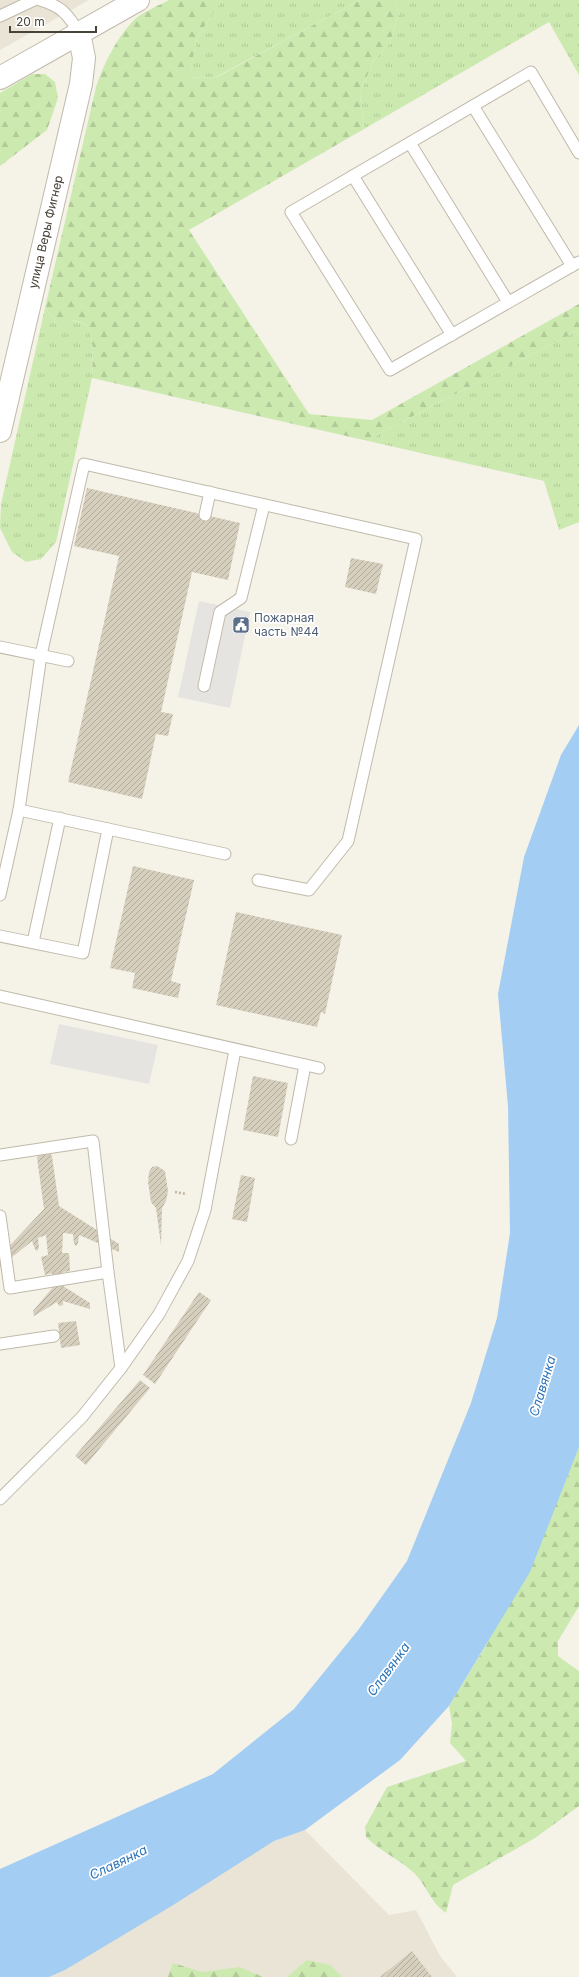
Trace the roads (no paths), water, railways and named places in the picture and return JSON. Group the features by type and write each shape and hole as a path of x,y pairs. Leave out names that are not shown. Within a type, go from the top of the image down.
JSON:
{"street":[{"path":"0,78 138,0"},
{"name":"улица Веры Фигнер","path":"0,431 80,84 84,58 79,33"}],"lane":[{"path":"0,16 34,0"},
{"path":"40,0 55,4 71,19 79,33"},
{"path":"473,106 576,264 390,370 291,212 531,72 579,153"},
{"path":"410,143 508,302"},
{"path":"353,176 452,335"},
{"path":"0,895 19,810 40,655 84,464 416,539 348,841 309,890 258,880"},
{"path":"205,515 210,492"},
{"path":"204,686 220,612 241,598 264,504"},
{"path":"0,648 68,661"},
{"path":"19,810 226,854"},
{"path":"33,942 60,818"},
{"path":"0,936 83,953 108,829"},
{"path":"0,996 319,1068"},
{"path":"0,1499 82,1417 121,1368 159,1314 188,1261 205,1210 235,1050"},
{"path":"291,1139 305,1065"},
{"path":"0,1155 93,1141 121,1368"},
{"path":"0,1216 10,1288 108,1272"},
{"path":"0,1344 54,1336"}],"water":[{"name":"Славянка","path":"579,725 579,1447 530,1572 449,1706 400,1760 305,1830 274,1841 170,1907 65,1970 49,1977 0,1977 0,1869 213,1774 294,1709 359,1629 407,1561 471,1403 497,1318 510,1233 508,1106 498,994 524,857 561,755"}],"place":[{"name":"Пожарная часть №44","path":"241,625"}]}
